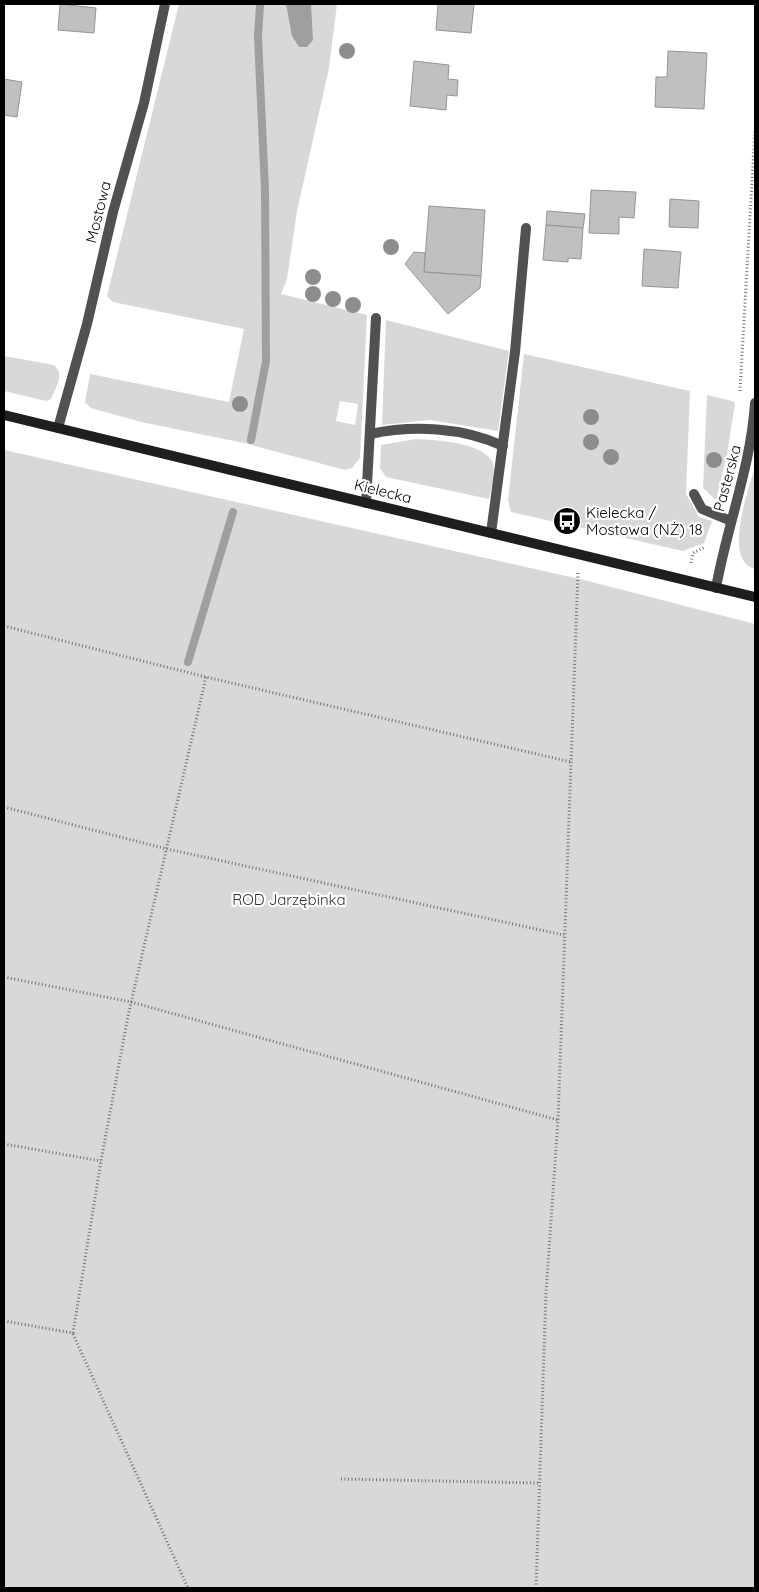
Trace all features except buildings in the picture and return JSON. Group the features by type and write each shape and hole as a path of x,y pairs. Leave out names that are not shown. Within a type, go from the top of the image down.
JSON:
{"main road":[{"name":"Kielecka","path":"4,415 755,598"}],"street":[{"name":"Mostowa","path":"58,428 87,324 113,212 144,103 165,4"},
{"path":"491,533 515,352 526,228"},
{"path":"366,503 376,318"},
{"name":"Pasterska","path":"716,588 731,521 753,444 755,403"},
{"path":"370,434 414,428 435,429 490,440 503,446"},
{"path":"694,494 702,508 731,521"}],"path":[{"path":"740,395 755,129"},
{"path":"688,581 693,553 703,549 708,544 718,516"},
{"path":"536,1588 546,1293 558,1120 578,554"},
{"path":"4,626 206,677 571,762"},
{"path":"188,1588 73,1333 101,1160 131,1002 206,677"},
{"path":"4,807 167,849 564,935"},
{"path":"4,977 131,1002 558,1120"},
{"path":"4,1144 101,1160"},
{"path":"4,1321 73,1333"},
{"path":"341,1479 539,1483"}],"green space":[{"path":"179,4 337,4 329,68 297,211 287,279 281,294 367,315 360,458 352,468 345,470 244,443 141,422 91,408 85,402 90,374 229,402 244,329 113,302 107,296","holes":["340,401 358,404 355,425 336,421"]},
{"path":"386,320 509,351 498,431 430,420 382,425"},
{"path":"524,354 690,391 686,494 699,517 712,521 704,543 683,551 511,512 508,500"},
{"path":"4,356 54,365 59,373 59,377 51,399 46,401 4,391"},
{"path":"707,395 735,403 727,455 716,500 703,488"},
{"path":"416,439 457,443 478,450 486,455 492,461 494,469 489,499 386,477 380,468 381,445"},
{"name":"ROD Jarzębinka","path":"4,450 584,580 755,624 755,1588 4,1588"},
{"path":"755,466 755,569 745,563 740,553 739,539 740,523"}],"shaded area":[{"path":"286,4 311,4 313,40 307,47 299,47 292,36"}],"waterway":[{"path":"251,440 266,361 265,190 258,37 260,4"},
{"path":"188,662 233,512"}],"place":[{"name":"Kielecka / Mostowa (NŻ) 18","path":"567,521"}]}
